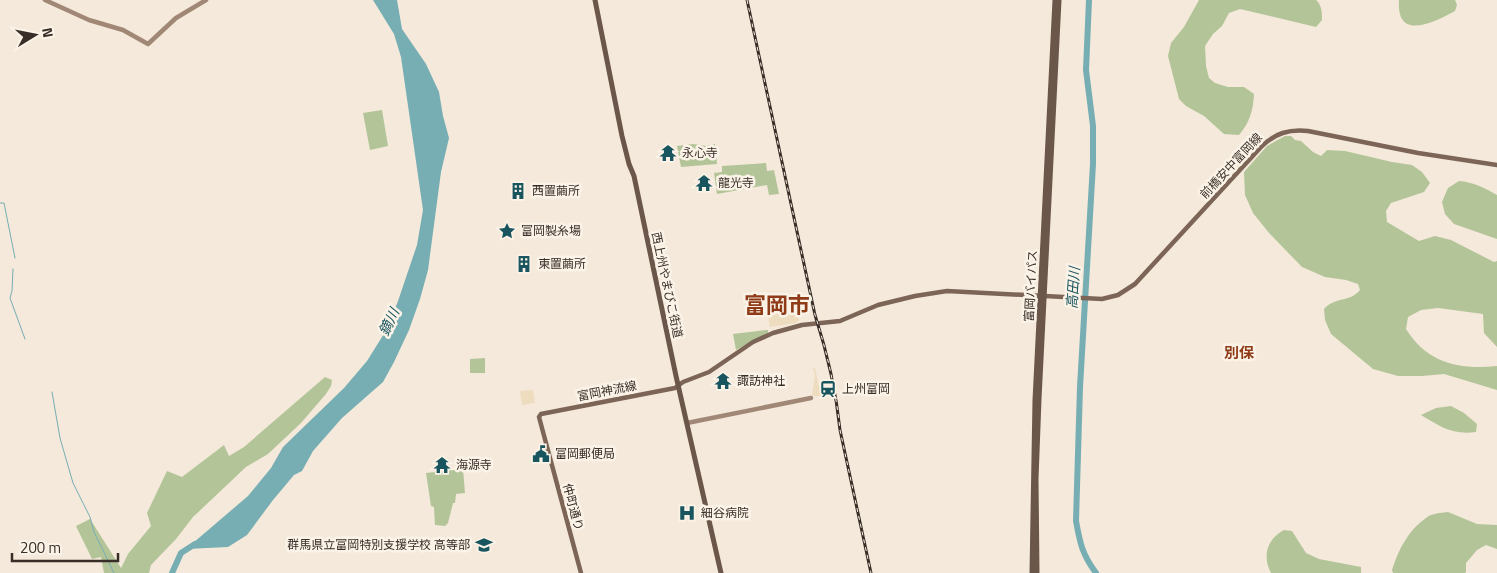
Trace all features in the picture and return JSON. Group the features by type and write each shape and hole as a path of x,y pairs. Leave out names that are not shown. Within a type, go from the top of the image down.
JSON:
{"highway":[{"name":"西上州やまびこ街道","path":"595,0 621,130 629,164 634,176 678,385 721,573"},
{"name":"富岡バイパス","path":"1037,573 1036,479 1055,0"},
{"name":"富岡バイパス","path":"1032,573 1034,442 1059,0"}],"main road":[{"path":"45,0 89,20 124,30 148,44 176,18 188,9 206,0"},
{"name":"前橋安中富岡線","path":"1043,296 1102,299 1118,295 1135,284 1261,147 1278,134 1299,130 1308,131 1418,153 1497,165"},
{"path":"678,385 709,372 753,342 773,333 802,325 840,321 886,302 947,291 1043,296"},
{"name":"富岡神流線","path":"539,417 550,413 674,388 678,385"},
{"path":"687,423 811,398"},
{"name":"仲町通り","path":"539,417 581,573"}],"green space":[{"path":"1199,0 1316,0 1321,7 1322,20 1316,27 1240,9 1229,13 1222,26 1213,34 1205,46 1209,78 1215,83 1228,87 1244,87 1254,94 1250,116 1246,126 1239,135 1224,134 1204,116 1186,106 1179,99 1168,56 1171,43 1184,27"},
{"path":"1399,0 1455,0 1457,5 1455,11 1437,20 1410,25 1404,21 1400,13"},
{"path":"382,110 388,146 370,150 363,113"},
{"path":"1285,136 1291,136 1295,140 1301,141 1313,152 1321,156 1327,150 1345,151 1412,165 1422,172 1430,183 1424,192 1391,203 1386,211 1387,222 1419,241 1435,236 1451,240 1494,262 1497,261 1497,347 1484,333 1483,314 1438,308 1421,310 1408,317 1406,329 1414,341 1424,350 1445,362 1470,367 1497,366 1497,390 1444,374 1398,376 1373,369 1331,334 1325,320 1324,309 1333,302 1356,294 1360,290 1358,284 1325,277 1302,267 1269,233 1253,213 1245,195 1244,172 1267,146"},
{"path":"693,144 706,146 715,144 717,164 681,167 677,146"},
{"path":"766,163 767,171 774,170 779,194 769,195 767,185 717,194 714,173 722,172 722,166"},
{"path":"1459,181 1479,186 1497,195 1497,239 1454,224 1445,214 1442,202 1448,188"},
{"path":"768,330 768,333 736,350 733,334"},
{"path":"485,358 485,373 470,373 470,359"},
{"path":"325,377 332,380 331,386 301,423 268,454 246,467 193,517 176,539 151,565 149,573 104,573 101,557 92,559 76,526 90,519 121,568 128,554 151,526 147,513 167,471 182,477 224,445 229,456 244,447"},
{"path":"1451,406 1464,413 1477,424 1476,432 1453,431 1421,415 1436,408"},
{"path":"463,469 465,493 456,494 448,523 445,526 435,525 434,507 431,506 426,473"},
{"path":"1448,512 1477,524 1497,525 1497,549 1486,545 1477,550 1466,563 1465,573 1393,573 1392,570 1397,556 1414,529 1428,516"},
{"path":"1284,530 1292,531 1306,553 1319,559 1361,567 1361,573 1271,573 1267,560 1268,548 1274,538"}],"shaded area":[{"path":"776,294 779,307 795,304 799,320 796,323 770,327 764,296"},
{"path":"813,368 815,368 821,396 812,395 815,376"},
{"path":"533,390 535,403 522,405 520,391"}],"water":[{"path":"373,0 397,0 402,29 426,64 439,92 449,138 441,172 428,270 420,299 409,330 383,382 342,418 313,451 302,471 294,475 247,535 228,547 186,549 248,496 271,468 283,447 344,388 367,361 387,329 398,301 417,245 423,210 401,57 394,34"}],"waterway":[{"name":"高田川","path":"1089,0 1086,70 1093,126 1093,164 1080,387 1076,521 1082,548 1096,573"},
{"path":"0,203 4,203 15,258"},
{"path":"13,269 10,298 25,339"},
{"path":"52,392 60,438 73,483 114,573"},
{"name":"鏑川","path":"172,573 181,553 195,544"}],"railway":[{"path":"747,0 815,315 830,372 840,430 871,573"}],"place":[{"name":"永心寺","path":"668,153"},
{"name":"龍光寺","path":"704,183"},
{"name":"西置繭所","path":"518,191"},
{"name":"富岡製糸場","path":"507,231"},
{"name":"東置繭所","path":"524,264"},
{"name":"諏訪神社","path":"723,381"},
{"name":"上州富岡","path":"828,389"},
{"name":"富岡郵便局","path":"541,454"},
{"name":"海源寺","path":"442,465"},
{"name":"細谷病院","path":"687,513"},
{"name":"群馬県立富岡特別支援学校 高等部","path":"484,545"}],"district":[{"name":"富岡市","path":"777,305"},
{"name":"別保","path":"1239,353"}]}
